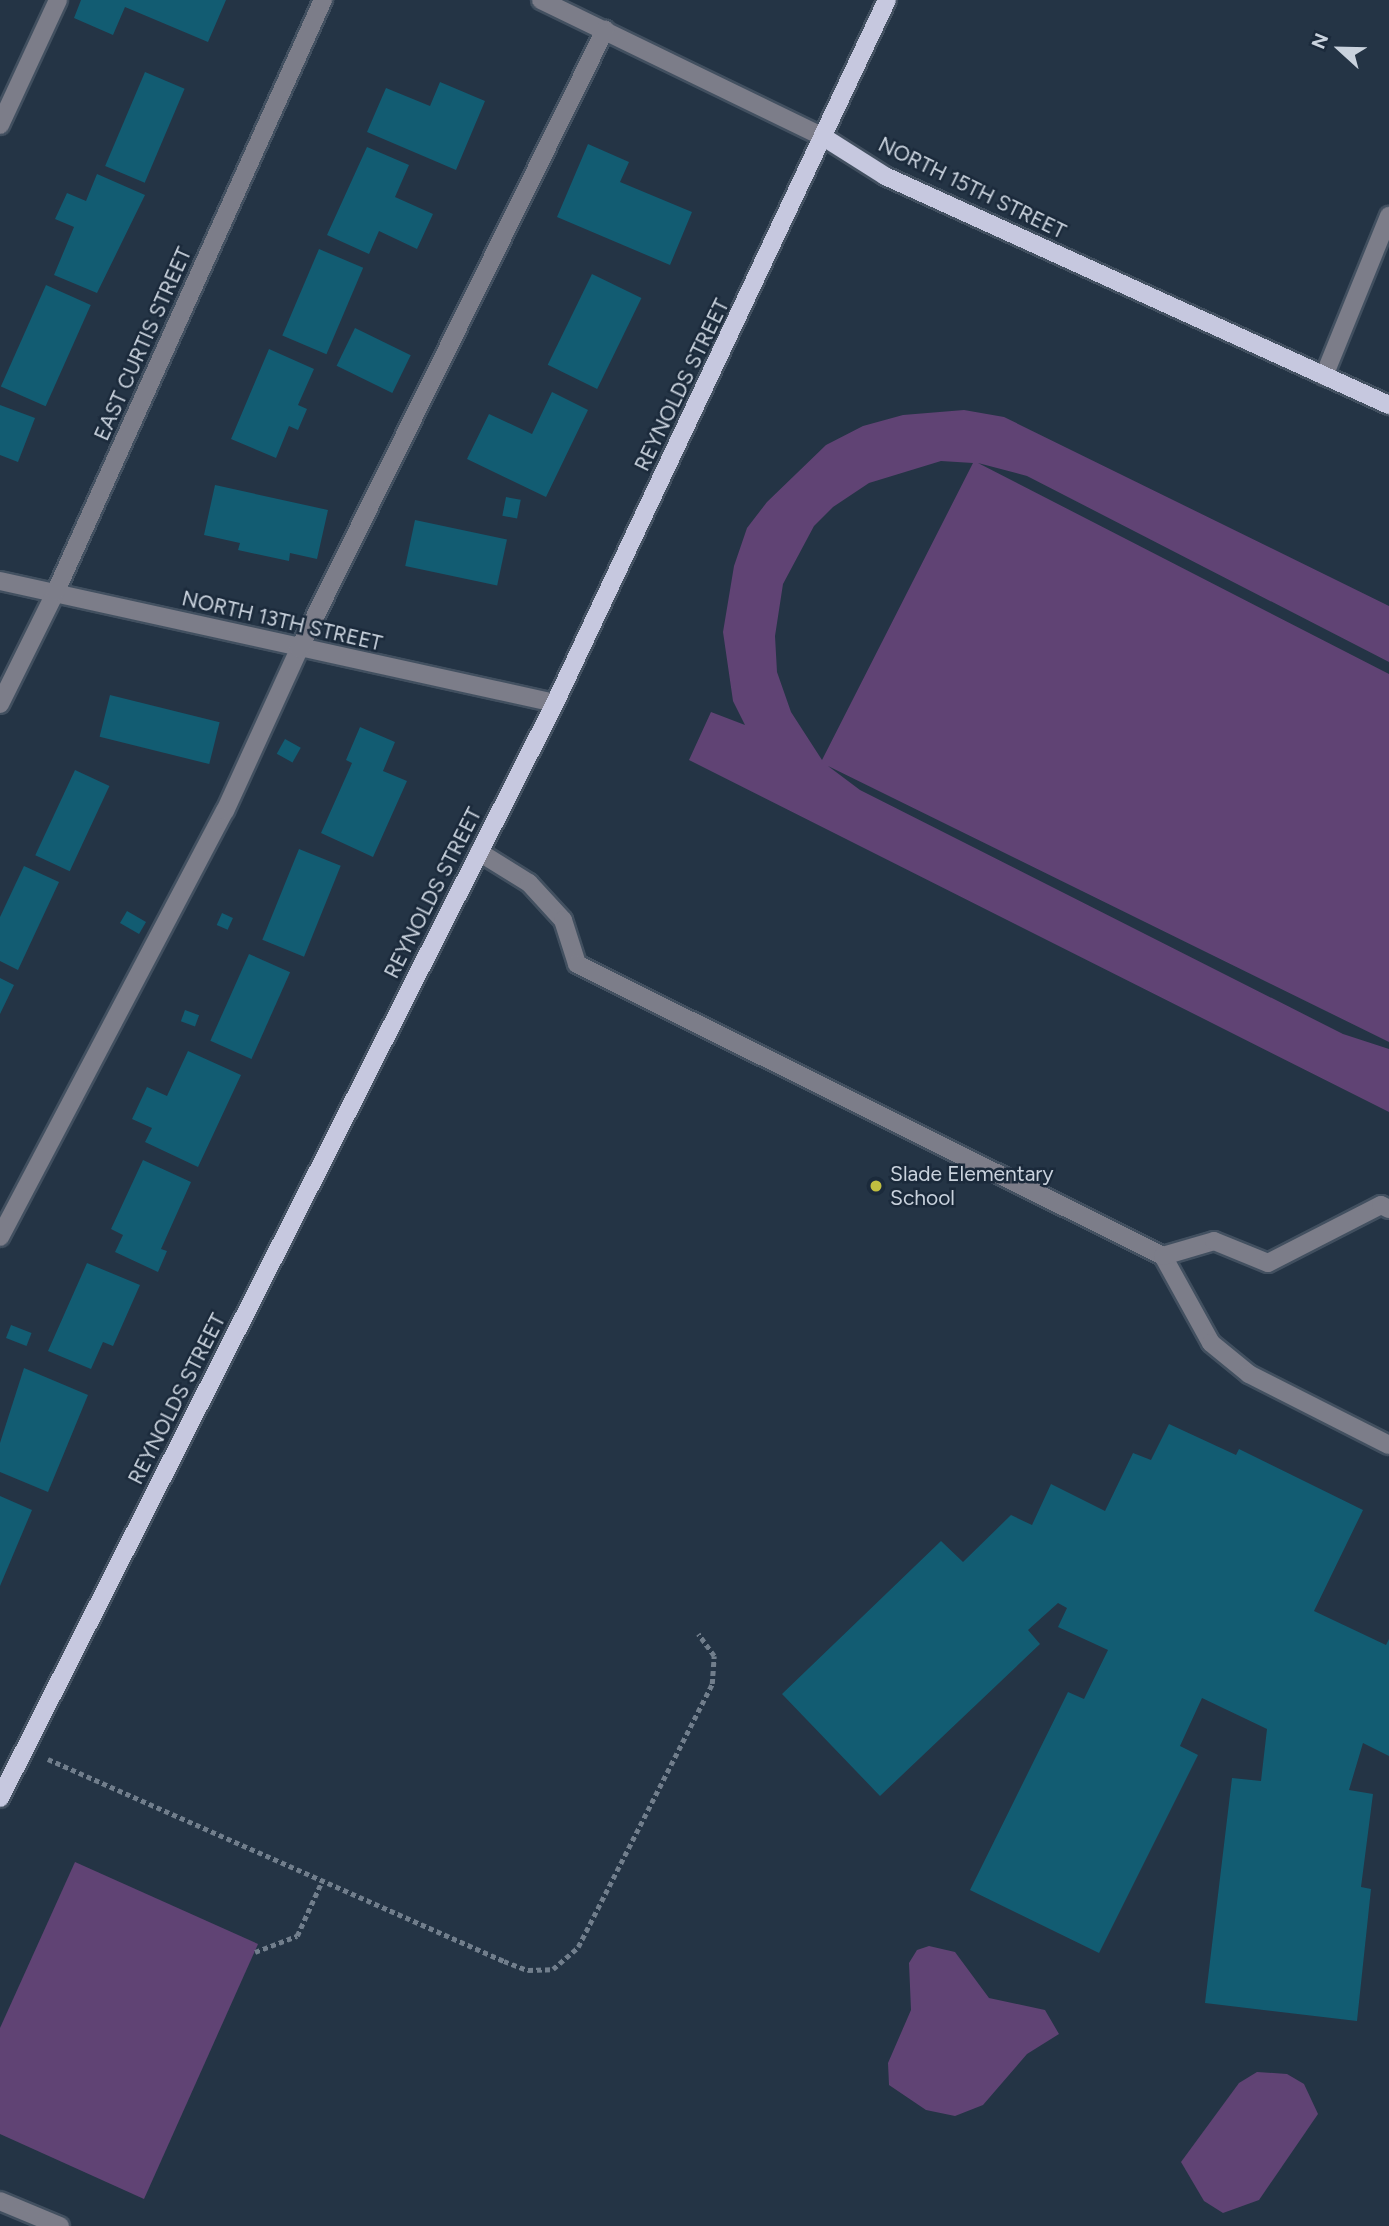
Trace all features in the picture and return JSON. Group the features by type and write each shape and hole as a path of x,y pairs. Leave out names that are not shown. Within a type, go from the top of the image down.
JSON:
{"main road":[{"name":"REYNOLDS STREET","path":"0,1798 555,703 825,138 887,0"},
{"name":"NORTH 15TH STREET","path":"825,138 885,176 1389,405"}],"street":[{"path":"0,125 58,0"},
{"name":"EAST CURTIS STREET","path":"0,704 57,591 323,0"},
{"name":"NORTH 15TH STREET","path":"541,0 825,138"},
{"path":"0,1237 225,811 299,649 605,30"},
{"path":"1324,376 1389,216"},
{"name":"NORTH 13TH STREET","path":"0,581 57,591 299,649 555,703"},
{"path":"479,852 529,883 563,920 578,964 1163,1256 1210,1343 1249,1374 1389,1445"},
{"path":"1163,1256 1214,1241 1268,1263 1381,1205 1389,1209"},
{"path":"0,2201 60,2226"}],"path":[{"path":"25,1749 528,1970 566,1962 712,1684 714,1656 698,1634"},
{"path":"255,1952 297,1936 322,1881"}],"shaded area":[{"path":"964,410 1004,417 1389,606 1389,662 1027,476 978,463 1389,674 1389,1042 828,766 860,790 1343,1034 1389,1049 1389,1112 689,760 711,712 745,725 733,701 723,632 734,566 747,528 767,502 826,445 863,426 903,415","holes":["941,461 973,463 822,760 791,712 777,672 775,636 783,584 814,526 833,507 869,483"]},
{"path":"75,1862 258,1944 144,2199 0,2134 0,2028"},
{"path":"929,1946 955,1952 989,1998 1045,2010 1059,2034 1027,2054 983,2105 955,2116 926,2110 889,2085 888,2063 911,2010 909,1963 917,1950"},
{"path":"1257,2072 1287,2074 1304,2084 1318,2114 1259,2200 1223,2213 1204,2201 1181,2162 1239,2083"}],"building":[{"path":"81,0 226,0 208,42 125,7 113,35 74,18"},
{"path":"145,72 185,89 145,183 105,166"},
{"path":"440,82 485,101 456,170 367,132 386,88 430,106"},
{"path":"588,144 629,162 620,182 692,212 670,265 557,217"},
{"path":"367,147 409,165 395,197 433,214 417,249 379,231 369,254 327,235"},
{"path":"97,174 145,195 97,293 54,275 74,227 55,219 67,193 86,201"},
{"path":"319,249 363,268 326,354 282,336"},
{"path":"592,274 641,298 597,389 548,365"},
{"path":"46,285 91,305 46,406 1,386"},
{"path":"355,328 411,355 392,393 337,366"},
{"path":"269,349 314,369 298,405 307,409 298,430 289,426 276,458 231,439"},
{"path":"552,392 588,410 546,497 467,459 489,414 532,434"},
{"path":"0,405 35,418 18,462 0,455"},
{"path":"215,485 328,510 317,559 290,553 289,561 238,550 240,543 204,535"},
{"path":"506,497 521,500 517,519 502,516"},
{"path":"415,520 507,540 497,586 405,566"},
{"path":"110,695 220,722 209,764 100,737"},
{"path":"360,727 395,742 383,771 407,781 373,857 321,833 352,763 346,760"},
{"path":"285,739 301,748 293,763 277,754"},
{"path":"75,770 109,786 70,871 35,855"},
{"path":"299,849 341,866 304,957 262,940"},
{"path":"24,866 59,882 18,970 0,961 0,917"},
{"path":"127,911 146,922 139,934 120,923"},
{"path":"222,913 233,918 228,930 217,925"},
{"path":"249,954 290,972 251,1059 210,1041"},
{"path":"0,978 14,985 0,1014"},
{"path":"185,1010 199,1015 195,1026 181,1021"},
{"path":"188,1051 241,1075 198,1167 145,1142 152,1128 132,1119 147,1087 167,1096"},
{"path":"143,1160 191,1182 161,1249 167,1251 158,1272 115,1252 123,1235 111,1229"},
{"path":"87,1263 140,1285 113,1346 103,1342 91,1369 48,1351"},
{"path":"11,1325 32,1333 27,1346 6,1338"},
{"path":"24,1368 88,1395 48,1492 0,1472 0,1443"},
{"path":"1169,1424 1236,1455 1239,1449 1363,1510 1314,1611 1386,1645 1389,1639 1389,1756 1363,1743 1349,1790 1373,1794 1361,1887 1371,1889 1357,2021 1205,2003 1232,1778 1261,1781 1267,1729 1202,1698 1180,1746 1198,1755 1099,1953 970,1890 1068,1692 1084,1699 1108,1650 1058,1627 1067,1608 1058,1603 1028,1630 1040,1644 880,1796 782,1694 941,1541 963,1562 1011,1515 1032,1525 1051,1484 1105,1511 1133,1453 1151,1460"},
{"path":"0,1496 32,1510 0,1586"}],"place":[{"name":"Slade Elementary School","path":"876,1186"}]}
